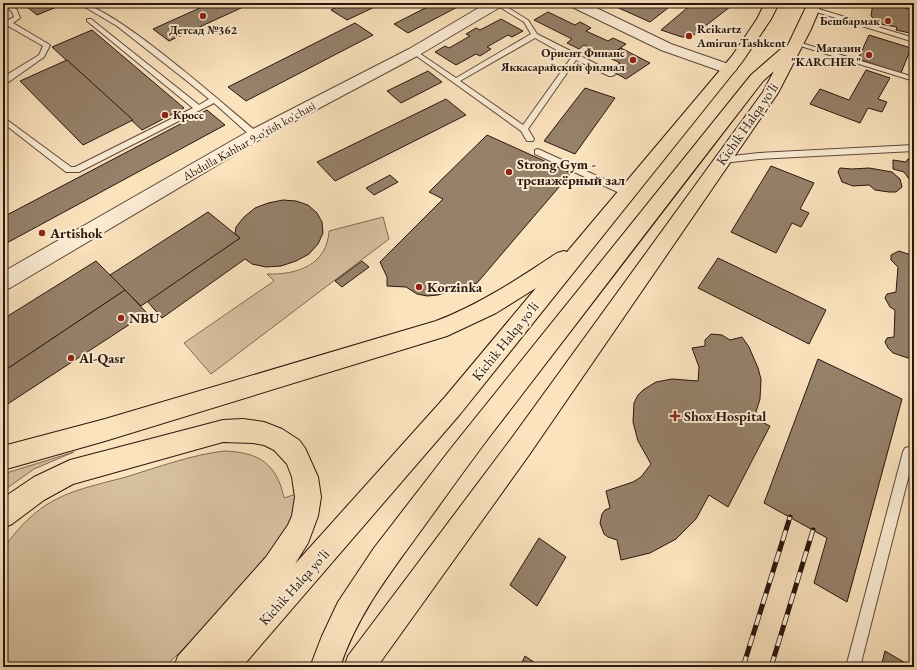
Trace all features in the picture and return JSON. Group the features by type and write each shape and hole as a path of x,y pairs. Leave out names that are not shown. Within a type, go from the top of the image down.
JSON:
{"highway":[{"name":"Kichik Halqa yo'li","path":"222,667 411,454 729,69 756,33 772,3"},
{"path":"325,667 332,646 348,612 384,558 470,443 650,211 766,81 796,43 814,6"},
{"path":"729,69 766,81"},
{"name":"Kichik Halqa yo'li","path":"359,667 520,447 724,160 766,81"},
{"path":"3,458 313,368 449,326 496,304 583,246"},
{"path":"3,515 32,492 70,472 223,431 256,431 272,437 286,445 294,452 299,461 307,483 308,498 306,514 300,532 291,549 189,667"}],"street":[{"name":"Abdulla Kahhar 9-o'tish ko'chasi","path":"3,282 255,134 414,52 496,3"},
{"path":"575,3 666,47 729,69"}],"lane":[{"path":"5,3 15,11 17,18 6,25"},
{"path":"81,3 119,25 190,79 255,134"},
{"path":"496,3 526,21 535,35 575,57 612,74"},
{"path":"814,6 914,40"},
{"path":"89,20 198,108"},
{"path":"3,84 11,76 42,56 47,45 6,25"},
{"path":"455,81 535,35"},
{"path":"796,43 914,79"},
{"path":"414,52 524,129 530,139"},
{"path":"524,129 575,57"},
{"path":"3,119 69,170 76,170 214,100"},
{"path":"724,160 759,156 914,148"},
{"path":"538,152 627,192"},
{"path":"853,667 909,452"}],"shaded area":[{"path":"383,217 389,239 211,374 184,343 274,281 267,274 278,274 299,270 316,260 323,252 327,243 329,231"},
{"path":"224,451 247,454 256,457 271,468 281,486 284,498 296,494 292,522 267,566 173,659 164,667 3,667 3,549 28,520 46,505 75,491 187,458"},
{"path":"74,452 34,469 3,491 3,474"}],"building":[{"path":"22,3 55,3 59,6 37,15"},
{"name":"Детсад №362","path":"211,3 252,3 169,41 153,29"},
{"path":"346,3 383,3 347,20 331,10"},
{"path":"435,3 465,3 408,33 394,24"},
{"path":"615,3 656,3 668,8 650,22 612,5"},
{"path":"693,3 720,3 730,7 691,37 682,37 661,30"},
{"path":"873,3 884,3 914,10 914,34 896,30 897,27 880,24 871,16"},
{"path":"548,12 575,25 580,22 591,28 586,31 608,41 613,38 626,44 608,57 584,45 579,49 567,43 572,39 534,20"},
{"path":"501,19 523,31 512,37 508,35 487,47 491,49 480,56 476,54 456,65 435,52 445,46 449,48 470,36 466,34 476,28 480,30"},
{"path":"355,23 373,35 246,101 228,87"},
{"path":"92,30 184,108 142,130 52,47"},
{"path":"869,35 911,48 901,73 858,59"},
{"path":"621,48 650,63 626,79 610,70 620,63 608,57"},
{"path":"67,60 133,120 83,145 20,81"},
{"path":"866,70 890,78 878,99 887,102 882,112 868,108 860,123 810,104 820,89 849,100"},
{"path":"428,71 442,82 401,103 387,91"},
{"path":"585,88 615,98 575,154 544,141"},
{"path":"446,99 466,115 335,181 317,162"},
{"path":"207,110 225,125 3,245 3,217"},
{"path":"487,135 571,173 477,283 468,286 459,285 450,291 438,295 427,296 417,294 406,287 387,286 387,277 380,262 443,199 429,192"},
{"path":"908,159 914,160 914,186 904,172 893,169 893,160 906,162"},
{"path":"771,166 814,183 800,209 809,213 801,227 792,223 776,253 731,232"},
{"path":"840,168 869,168 892,172 900,179 902,187 896,192 889,192 875,190 869,185 853,186 842,182 838,172"},
{"path":"390,175 398,182 374,195 366,188"},
{"path":"283,200 296,201 308,205 317,213 322,222 323,233 318,244 309,254 296,261 281,266 266,267 252,264 245,259 162,318 147,301 240,238 235,234 236,227 244,217 255,208 268,203"},
{"path":"208,212 240,238 141,306 110,275"},
{"path":"899,251 914,256 914,360 893,353 885,342 887,338 894,337 895,310 890,307 885,298 887,294 896,292 898,267 891,260 891,255"},
{"path":"718,258 826,310 809,344 698,288"},
{"path":"96,261 125,290 7,369 3,364 3,319"},
{"path":"362,261 369,267 342,287 335,281"},
{"path":"125,290 147,313 3,407 3,364 7,369"},
{"path":"711,334 722,335 730,340 742,337 749,347 761,379 760,399 754,418 770,426 728,507 709,495 696,519 676,539 650,553 621,560 617,540 604,534 600,523 602,514 605,510 610,508 606,491 633,482 641,477 651,464 638,441 633,422 634,403 638,395 643,390 656,382 672,379 698,381 699,367 692,348 705,346 705,340"},
{"path":"818,359 902,399 847,602 814,583 827,538 764,503"},
{"path":"539,538 566,557 537,606 510,585"},
{"path":"885,651 912,667 881,667"},
{"path":"525,656 541,667 520,667"}],"railway":[{"path":"743,667 790,517"},
{"path":"771,667 813,530"}],"place":[{"name":"Детсад №362","path":"203,16"},
{"name":"Бешбармак","path":"888,21"},
{"name":"Reikartz Amirun Tashkent","path":"689,36"},
{"name":"Магазин \"KARCHER\"","path":"869,55"},
{"name":"Ориент Финанс Яккасарайский филиал","path":"633,60"},
{"name":"Кросс","path":"165,115"},
{"name":"Strong Gym - тренажёрный зал","path":"509,172"},
{"name":"Artishok","path":"42,233"},
{"name":"Korzinka","path":"419,287"},
{"name":"NBU","path":"121,318"},
{"name":"Al-Qasr","path":"71,358"},
{"name":"Shox Hospital","path":"675,416"}]}
